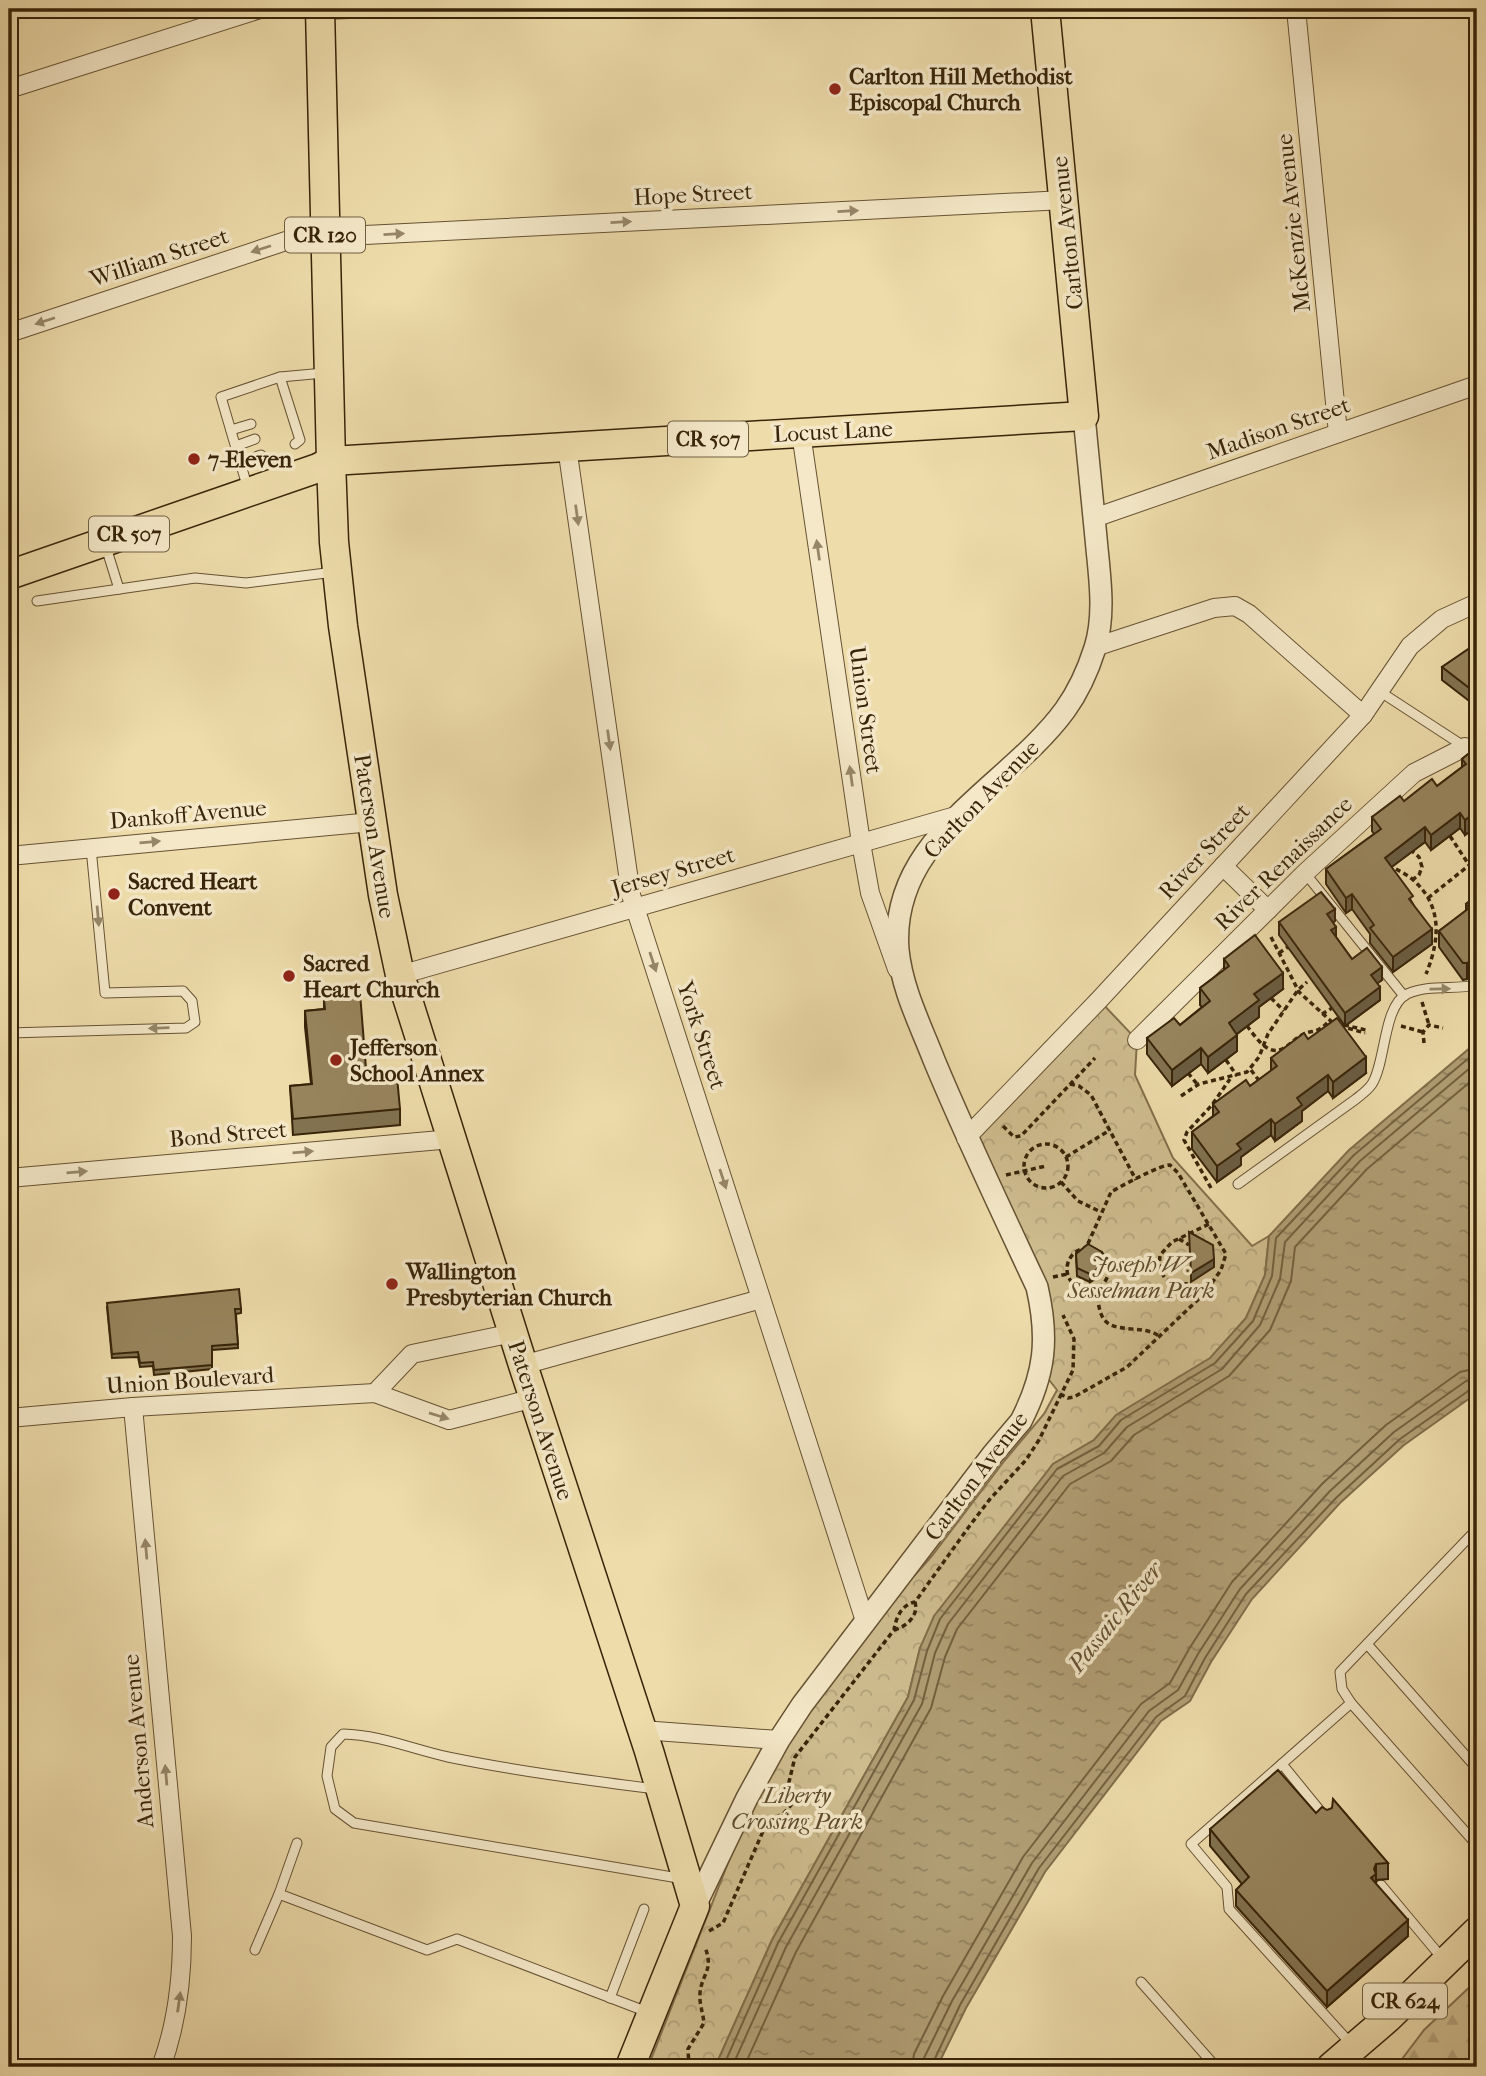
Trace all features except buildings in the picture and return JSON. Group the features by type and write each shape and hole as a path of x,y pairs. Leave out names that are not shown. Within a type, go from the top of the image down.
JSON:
{"main road":[{"name":"Carlton Avenue","path":"1045,9 1084,416"},
{"name":"Paterson Avenue","path":"320,10 334,542 343,626 383,895 400,975 642,1730 695,1906"},
{"name":"Locust Lane","path":"331,461 1084,416"},
{"name":"CR 507","path":"9,575 318,468 331,461"},
{"path":"630,2067 695,1906"},
{"name":"CR 624","path":"1331,2067 1388,2018 1477,1931"}],"street":[{"path":"9,89 260,9"},
{"path":"320,10 350,9"},
{"name":"McKenzie Avenue","path":"1296,9 1338,433"},
{"name":"Hope Street","path":"325,232 1063,200"},
{"name":"William Street","path":"9,333 325,232"},
{"name":"Madison Street","path":"1094,518 1477,385"},
{"name":"Carlton Avenue","path":"695,1906 747,1798 779,1740 865,1621 1021,1421 1033,1397 1041,1371 1044,1334 1037,1287 966,1138 905,988 898,948 899,920 906,891 918,863 934,840 1045,733 1065,709 1081,683 1095,647 1101,595 1084,416"},
{"name":"Union Street","path":"801,433 860,843 870,893 886,944 905,988"},
{"name":"York Street","path":"567,447 631,895 865,1621"},
{"name":"River Street","path":"966,1138 1099,1000 1363,715 1410,646 1442,619 1477,603"},
{"path":"1095,647 1214,608 1235,606 1250,614 1363,715"},
{"name":"River Renaissance","path":"1137,1040 1305,873 1414,773 1471,744"},
{"name":"Jersey Street","path":"400,975 959,815"},
{"name":"Dankoff Avenue","path":"9,856 372,822"},
{"path":"1223,866 1268,910"},
{"name":"Bond Street","path":"9,1178 452,1139"},
{"path":"523,1365 761,1299"},
{"path":"375,1393 412,1354 513,1333"},
{"name":"Union Boulevard","path":"9,1418 375,1393 449,1420 534,1398"},
{"name":"Anderson Avenue","path":"133,1408 182,1936 182,1975 178,2008 161,2067"},
{"path":"642,1730 779,1740"}],"lane":[{"path":"248,491 221,397 280,377 328,373"},
{"path":"280,377 287,411 300,440 295,444"},
{"path":"231,430 251,424"},
{"path":"236,446 255,439"},
{"path":"241,462 261,455"},
{"path":"104,542 118,590"},
{"path":"37,601 195,578 246,583 339,572"},
{"path":"1379,691 1471,744"},
{"path":"9,1033 186,1028 195,1022 192,1001 183,991 105,993 91,848"},
{"path":"1305,873 1404,996"},
{"path":"1238,1184 1356,1099 1371,1085 1382,1058 1389,1022 1404,996 1419,990 1477,985"},
{"path":"1477,1529 1340,1672 1342,1689 1351,1703 1477,1845"},
{"path":"1367,1643 1473,1764"},
{"path":"1351,1703 1191,1844 1227,1887 1229,1909 1354,2047"},
{"path":"660,1790 445,1756 367,1735 343,1734 331,1747 327,1776 335,1809 354,1824 687,1879"},
{"path":"1282,1764 1327,1819"},
{"path":"255,1950 297,1843"},
{"path":"1381,1885 1445,1962"},
{"path":"279,1894 427,1950 457,1939 652,2013"},
{"path":"610,1998 644,1909"},
{"path":"1141,1982 1216,2067"}],"path":[{"path":"1450,836 1469,865"},
{"path":"1409,889 1422,866 1419,857 1412,851"},
{"path":"1428,898 1477,859"},
{"path":"1384,861 1414,881 1428,898 1435,915 1437,926 1434,954 1426,976"},
{"path":"1427,921 1435,915"},
{"path":"1437,926 1445,924"},
{"path":"1271,937 1298,990 1329,1021 1336,1024 1365,1033 1366,1030 1336,1024"},
{"path":"1279,953 1288,947"},
{"path":"1181,1096 1198,1085 1231,1078 1250,1069 1268,1034 1298,990 1307,982"},
{"path":"1419,990 1429,1025"},
{"path":"1271,998 1284,1011"},
{"path":"1322,1014 1332,1008"},
{"path":"1247,1026 1264,1046 1275,1050 1282,1049 1304,1033 1321,1030 1329,1021"},
{"path":"1389,1022 1423,1032"},
{"path":"1429,1025 1443,1028"},
{"path":"1424,1043 1423,1032 1429,1025"},
{"path":"997,1133 1003,1126 1014,1137 1021,1136 1095,1058"},
{"path":"1226,1060 1237,1076"},
{"path":"1250,1069 1266,1090"},
{"path":"1188,1073 1198,1085"},
{"path":"1211,1188 1184,1140 1187,1132 1231,1078"},
{"path":"1070,1084 1079,1086 1091,1095 1136,1180"},
{"path":"1222,1092 1226,1096"},
{"path":"1197,1121 1202,1129"},
{"path":"1066,1157 1110,1130"},
{"path":"1052,1145 1059,1148 1066,1157 1067,1173 1061,1182 1053,1187 1039,1187 1027,1179 1024,1172 1026,1157 1037,1146 1052,1145"},
{"path":"1060,1394 1074,1398 1127,1367 1199,1298 1221,1270 1226,1254 1178,1173 1170,1165 1163,1164 1111,1192 1086,1248"},
{"path":"1000,1176 1046,1166"},
{"path":"1061,1182 1078,1201 1101,1212"},
{"path":"1199,1298 1186,1286 1167,1281 1159,1264 1163,1250 1209,1224"},
{"path":"1179,1239 1189,1245"},
{"path":"1086,1248 1098,1250 1103,1254 1108,1268 1106,1278 1091,1289 1079,1287 1068,1274 1068,1263 1072,1256 1086,1248"},
{"path":"1108,1268 1159,1264"},
{"path":"1047,1278 1068,1274"},
{"path":"1186,1279 1186,1286"},
{"path":"1096,1287 1103,1318 1107,1323 1151,1330 1159,1336"},
{"path":"704,1933 723,1923 767,1822 784,1813 791,1805 789,1782 795,1757 894,1630 899,1614 906,1606 915,1602 990,1499 1026,1460 1039,1440 1073,1370 1076,1349 1063,1315"},
{"path":"894,1630 906,1626 915,1613 915,1602"},
{"path":"689,2067 688,2049 704,2023 700,1993 708,1972 708,1956 700,1939"}],"green space":[{"path":"1099,1000 1137,1040 1135,1075 1173,1158 1252,1246 1269,1236 1265,1275 1246,1318 1210,1359 1117,1415 1094,1440 1053,1464 920,1648 908,1697 772,1940 715,2067 648,2067 739,1835 753,1816 751,1809 775,1763 874,1620 931,1557 1044,1414 1057,1390 1042,1371 1043,1314 966,1138"},
{"path":"1477,1980 1477,2067 1396,2067 1424,2030"}],"water":[{"name":"Passaic River","path":"1477,1042 1477,1393 1404,1445 1340,1503 1252,1599 1211,1662 1190,1701 1161,1721 1045,1872 966,2008 937,2067 715,2067 772,1940 908,1697 920,1648 934,1616 1053,1464 1094,1440 1116,1415 1210,1358 1246,1318 1265,1275 1269,1236 1349,1150"}],"place":[{"name":"Carlton Hill Methodist Episcopal Church","path":"835,89"},
{"name":"7-Eleven","path":"194,459"},
{"name":"Sacred Heart Convent","path":"114,894"},
{"name":"Sacred Heart Church","path":"289,976"},
{"name":"Jefferson School Annex","path":"336,1060"},
{"name":"Wallington Presbyterian Church","path":"392,1284"}],"park label":[{"name":"Joseph W. Sesselman Park","path":"1141,1277"},
{"name":"Liberty Crossing Park","path":"797,1808"}]}
